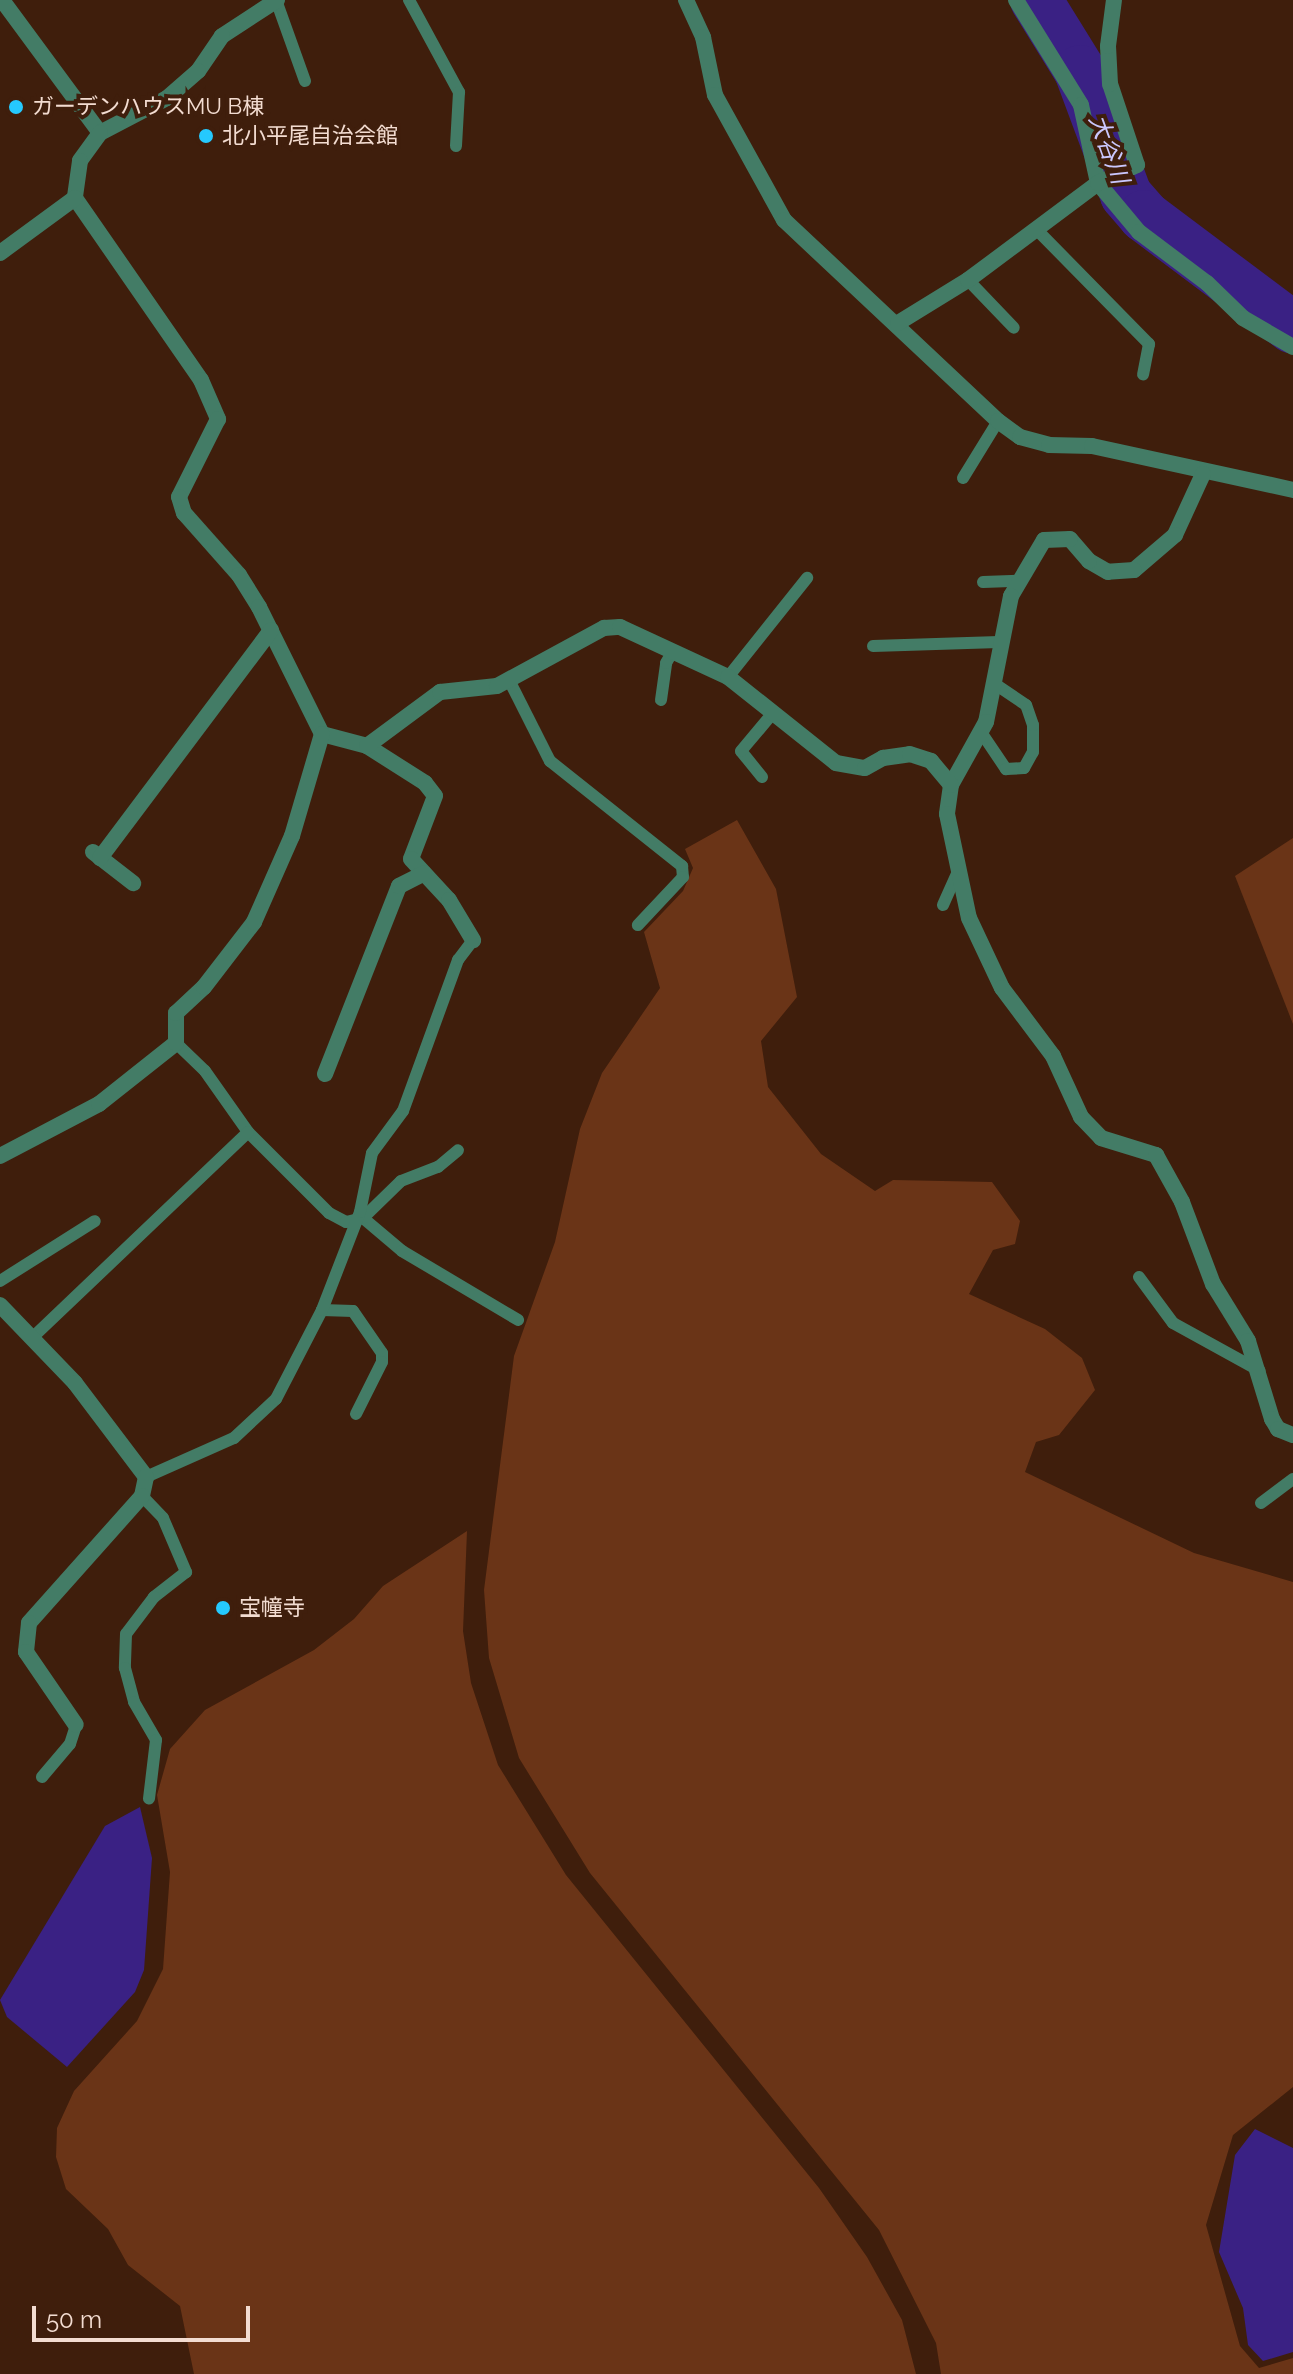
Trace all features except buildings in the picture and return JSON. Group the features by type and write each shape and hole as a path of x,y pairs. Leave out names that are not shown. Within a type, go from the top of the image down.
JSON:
{"street":[{"path":"2,0 100,133"},
{"path":"0,1156 99,1104 176,1043 176,1013 204,987 254,922 292,836 322,734 271,630 239,575 184,513 179,497 217,427 201,380 75,198 80,161 100,133 167,98 198,71 222,36 276,0"},
{"path":"686,0 703,37 715,95 784,220 898,323 998,421 1020,437 1049,445 1092,446 1203,474 1293,490"},
{"path":"1016,0 1081,105 1101,181 1139,232 1207,283 1243,318 1293,347"},
{"path":"898,323 968,280 1101,181 1137,165 1110,84 1108,46 1114,0"},
{"path":"0,253 75,198"},
{"path":"1203,474 1175,535 1134,570 1108,572 1089,561 1070,539 1057,536 1044,540 1019,581 999,642 995,684 981,732 951,785 947,814 969,918 984,953 1053,1056 1081,1117 1101,1138 1156,1155 1182,1202 1213,1284 1260,1371 1272,1419 1278,1429 1293,1435"},
{"path":"367,746 440,692 509,680 604,628 620,627 728,677 849,769 910,754 931,761 951,785"},
{"path":"133,883 96,855 271,630"},
{"path":"322,734 367,746 425,783 435,796 411,859 449,900 473,940"},
{"path":"325,1074 399,886 424,873"},
{"path":"0,1305 33,1337 146,1477 142,1496 29,1623 26,1652 76,1725"}],"lane":[{"path":"276,0 305,81"},
{"path":"409,0 459,92 456,146"},
{"path":"1037,230 1149,344 1143,374"},
{"path":"968,280 1014,328"},
{"path":"963,478 998,421"},
{"path":"728,677 807,578"},
{"path":"983,582 1019,581"},
{"path":"873,646 999,642"},
{"path":"661,700 666,663 673,651"},
{"path":"509,680 550,761 682,866 683,877 638,925"},
{"path":"981,732 1006,769 1024,768 1033,752 1033,725 1026,705 995,684"},
{"path":"762,777 741,751 773,713"},
{"path":"943,905 958,872"},
{"path":"146,1477 234,1438 264,1414 307,1347 360,1218 372,1153 403,1111 458,960 473,940"},
{"path":"176,1043 205,1071 248,1132 329,1213 346,1222 360,1218 401,1181 438,1167 458,1150"},
{"path":"33,1337 248,1132"},
{"path":"360,1218 402,1251 518,1320"},
{"path":"0,1281 95,1221"},
{"path":"1139,1277 1173,1323 1260,1371"},
{"path":"322,1310 353,1311 382,1353 382,1362 356,1414"},
{"path":"1261,1503 1293,1479"},
{"path":"142,1496 163,1518 186,1572 154,1597 126,1634 125,1668 134,1702 156,1740 149,1799"},
{"path":"42,1777 70,1744 76,1725"}],"shaded area":[{"path":"737,820 776,889 797,997 761,1041 768,1087 821,1154 875,1191 893,1180 992,1182 1020,1221 1015,1244 993,1250 969,1294 1045,1329 1082,1358 1095,1390 1059,1435 1036,1442 1025,1472 1194,1553 1293,1582 1293,2087 1233,2135 1206,2225 1240,2346 1259,2368 1293,2358 1293,2374 941,2374 936,2343 879,2230 590,1873 519,1758 489,1658 484,1590 514,1356 555,1242 580,1129 602,1073 660,988 644,932 683,891 693,868 685,849"},
{"path":"1293,838 1293,1024 1235,876"},
{"path":"467,1531 463,1631 471,1683 498,1765 566,1875 819,2188 867,2257 902,2320 916,2374 194,2374 180,2306 128,2265 108,2229 66,2189 56,2157 57,2128 74,2091 137,2021 163,1969 170,1872 157,1795 170,1749 205,1710 314,1650 354,1619 383,1586"},
{"path":"140,1807 152,1858 144,1970 135,1992 67,2067 7,2017 0,2000 105,1826"},
{"path":"1255,2129 1293,2148 1293,2352 1263,2361 1248,2345 1243,2308 1219,2252 1235,2155"}],"waterway":[{"name":"大谷川","path":"1036,0 1080,71 1126,195 1144,216 1293,328"}],"place":[{"name":"ガーデンハウスMU B棟","path":"16,107"},
{"name":"北小平尾自治会館","path":"206,136"},
{"name":"宝幢寺","path":"223,1608"}]}
